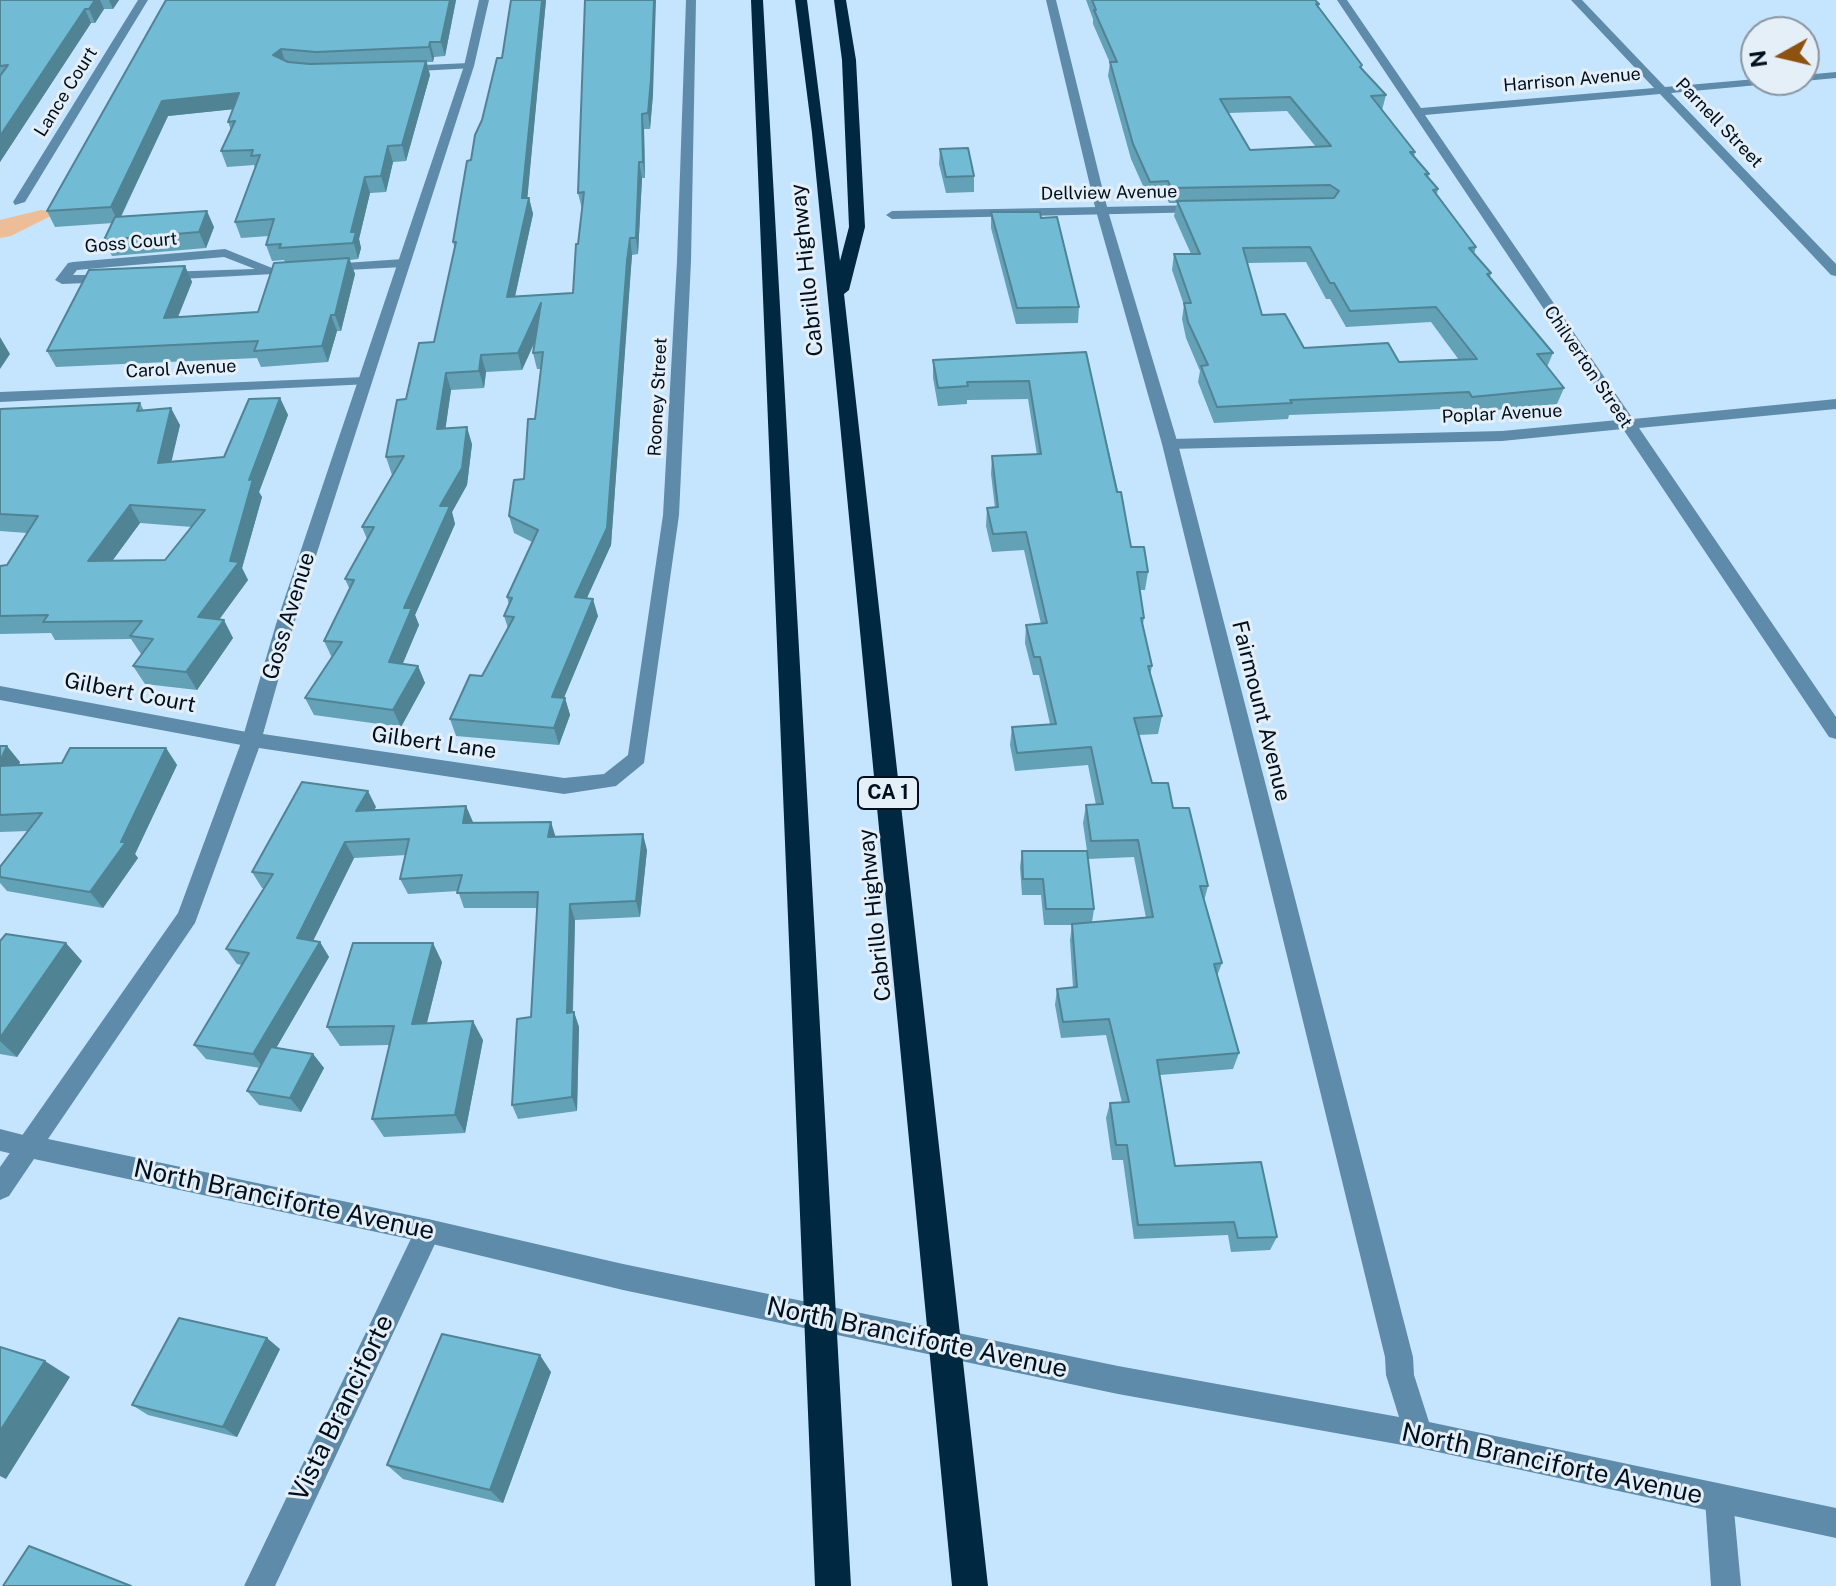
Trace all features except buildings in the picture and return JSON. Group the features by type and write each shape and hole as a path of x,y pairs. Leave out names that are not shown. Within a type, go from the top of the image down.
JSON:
{"highway":[{"name":"Cabrillo Highway","path":"801,0 837,308 970,1586"},
{"path":"837,308 857,227 849,60 840,0"},
{"name":"Cabrillo Highway","path":"754,6 833,1586"}],"street":[{"name":"Lance Court","path":"19,202 143,0"},
{"name":"Goss Avenue","path":"0,1188 187,917 252,740 285,624 469,66 484,0"},
{"name":"Rooney Street","path":"609,781 637,758 671,515 684,261 691,0"},
{"name":"Fairmount Avenue","path":"1051,0 1102,211 1170,444 1399,1357 1400,1375 1419,1434"},
{"name":"Chilverton Street","path":"1342,0 1836,732"},
{"name":"Parnell Street","path":"1576,0 1836,272"},
{"path":"392,70 469,66"},
{"name":"Harrison Avenue","path":"1415,112 1740,84"},
{"name":"Dellview Avenue","path":"892,215 1215,209"},
{"name":"Goss Court","path":"124,277 62,280 73,266 225,253 249,265 280,272"},
{"name":"Goss Court","path":"140,277 280,272 403,263"},
{"name":"Carol Avenue","path":"0,397 365,381"},
{"name":"Poplar Avenue","path":"1170,444 1502,436 1836,404"},
{"name":"Gilbert Court","path":"0,693 252,740"},
{"name":"Gilbert Lane","path":"252,740 564,786 609,781"},
{"name":"North Branciforte Avenue","path":"0,1140 428,1231 623,1277 1118,1380 1419,1434 1836,1523"},
{"name":"Vista Branciforte","path":"259,1586 428,1231"},
{"path":"1719,1499 1726,1586"}],"shaded area":[{"path":"41,210 59,212 11,236 0,238 0,220"}]}
